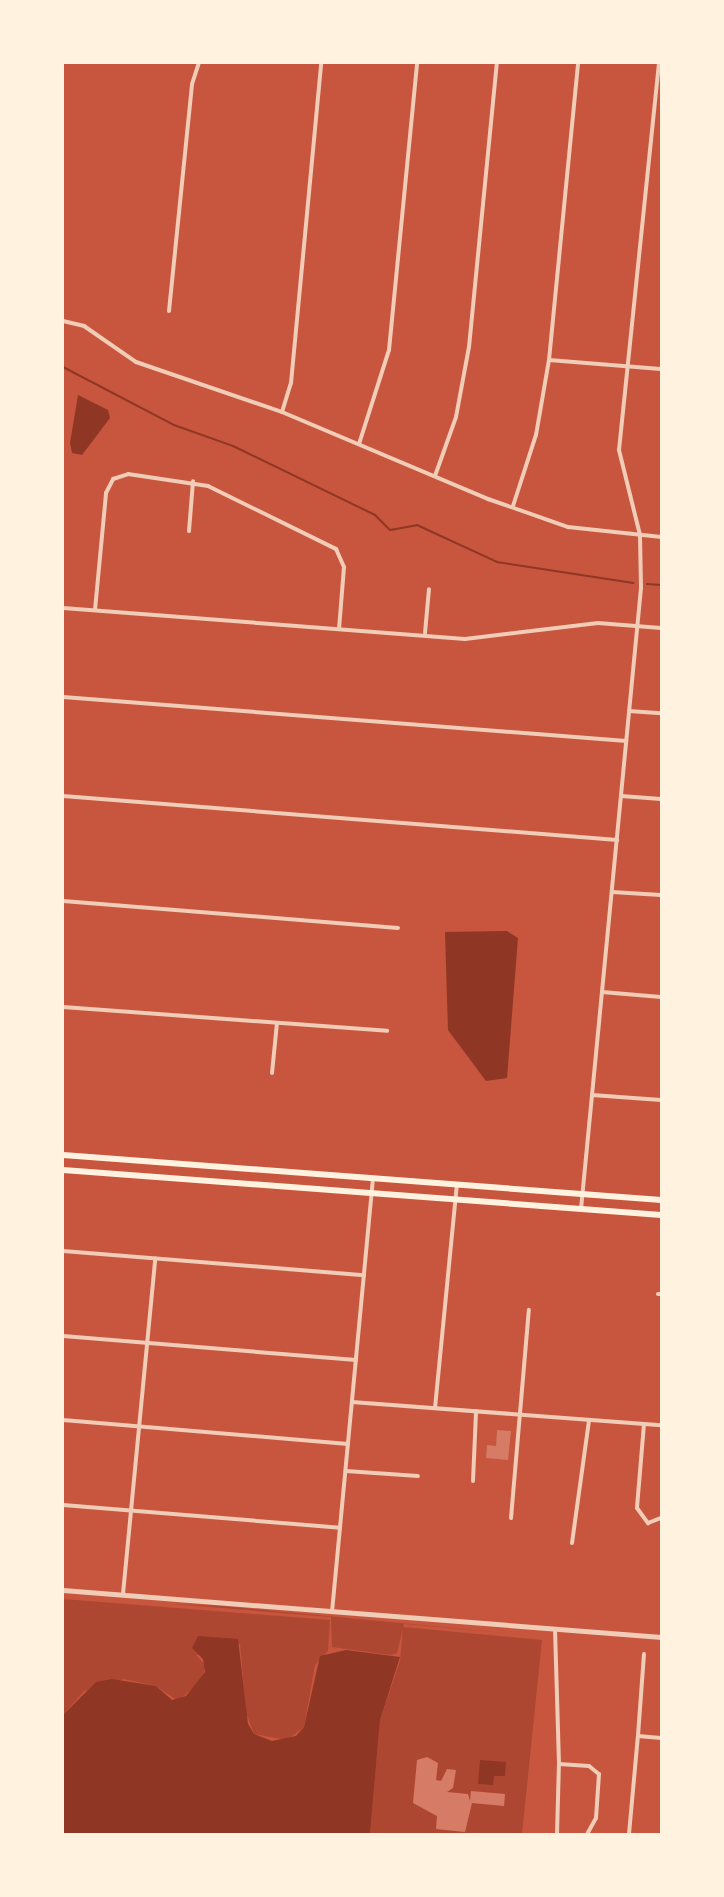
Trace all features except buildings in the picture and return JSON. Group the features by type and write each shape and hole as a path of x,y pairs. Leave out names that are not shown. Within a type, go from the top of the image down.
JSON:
{"main road":[{"path":"63,1155 661,1200"},
{"path":"63,1170 661,1215"}],"street":[{"path":"169,311 192,84 199,63"},
{"path":"282,412 291,383 321,63"},
{"path":"359,444 389,350 417,63"},
{"path":"435,476 456,417 470,347 497,63"},
{"path":"513,506 532,454 549,360 578,63"},
{"path":"581,1209 637,626 640,535 619,450 659,63"},
{"path":"63,321 84,326 136,362 282,412 435,476 568,527 661,537"},
{"path":"549,360 661,369"},
{"path":"95,610 108,484 128,474 193,481 336,549 344,567 339,629"},
{"path":"189,531 193,481"},
{"path":"425,633 429,589"},
{"path":"63,608 491,639 562,626 661,628"},
{"path":"63,697 626,741"},
{"path":"629,711 661,713"},
{"path":"63,796 617,840"},
{"path":"621,796 661,799"},
{"path":"612,892 661,895"},
{"path":"63,901 398,928"},
{"path":"602,992 661,997"},
{"path":"63,1007 387,1031"},
{"path":"272,1073 277,1023"},
{"path":"592,1095 661,1100"},
{"path":"332,1612 374,1179"},
{"path":"435,1408 457,1185"},
{"path":"63,1251 364,1275"},
{"path":"123,1594 155,1259"},
{"path":"511,1518 529,1310"},
{"path":"63,1336 356,1360"},
{"path":"352,1402 661,1425"},
{"path":"473,1481 476,1411"},
{"path":"63,1420 348,1444"},
{"path":"572,1543 589,1420"},
{"path":"644,1424 639,1515 648,1523 661,1518"},
{"path":"346,1471 418,1476"},
{"path":"63,1505 340,1528"},
{"path":"63,1590 661,1637"},
{"path":"555,1629 559,1764 557,1834"},
{"path":"629,1834 644,1654"},
{"path":"638,1736 661,1738"},
{"path":"559,1764 589,1766 599,1774 596,1818 587,1834"}],"shaded area":[{"path":"78,395 108,410 110,418 82,455 72,453 70,443"},
{"path":"507,931 518,938 507,1078 486,1081 448,1030 445,932"},
{"path":"63,1599 330,1620 328,1651 315,1665 304,1727 287,1740 254,1734 246,1712 240,1644 196,1655 205,1665 203,1679 178,1701 156,1686 124,1679 84,1691 63,1715"},
{"path":"173,1604 222,1606 516,1634 404,1624 397,1653 391,1655 332,1647 331,1617"},
{"path":"403,1627 542,1640 522,1834 370,1834 380,1720 400,1661"},
{"path":"198,1636 238,1639 248,1724 254,1734 272,1741 296,1736 304,1727 320,1656 346,1650 400,1657 380,1720 370,1834 63,1834 63,1715 96,1682 112,1679 156,1686 172,1700 186,1696 205,1672 203,1659 192,1648"},
{"path":"480,1760 506,1762 505,1776 494,1776 493,1785 478,1784"}],"waterway":[{"path":"63,367 174,425 233,446 375,515 390,530 417,525 497,562 633,583"},
{"path":"647,584 661,585"}]}
